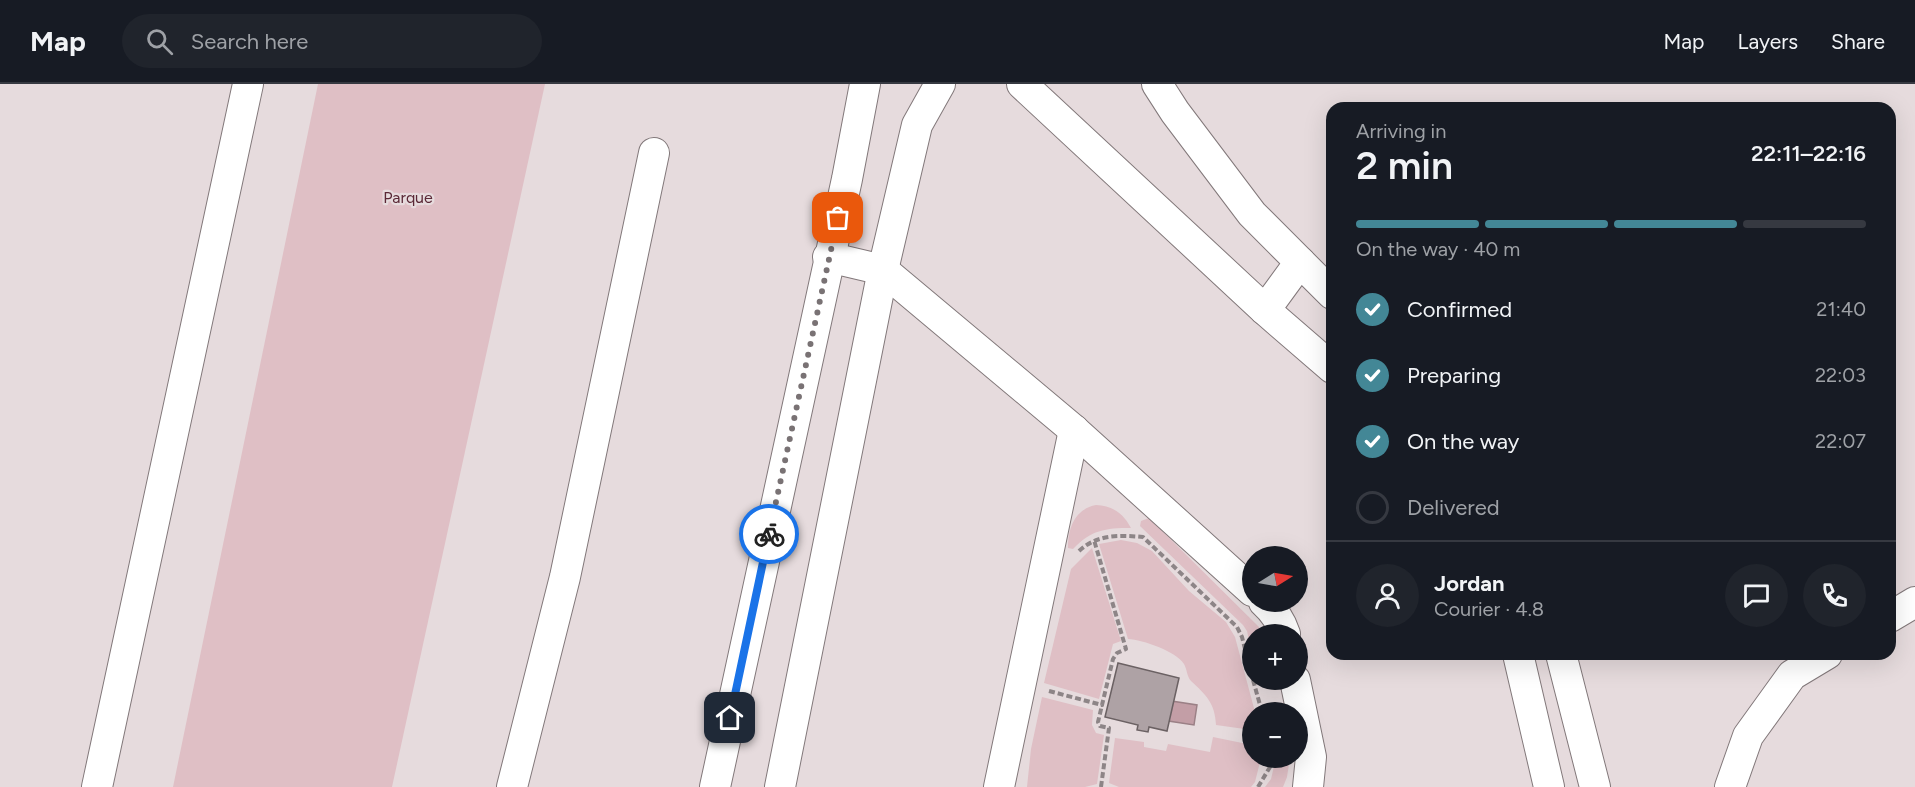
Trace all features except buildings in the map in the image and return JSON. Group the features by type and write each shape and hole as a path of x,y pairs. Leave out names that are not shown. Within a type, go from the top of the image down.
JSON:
{"street":[{"path":"97,787 248,84"},
{"path":"715,787 828,257 847,179 865,84"},
{"path":"780,787 883,270 917,125 940,84"},
{"path":"1022,84 1326,363"},
{"path":"1157,84 1175,112 1252,214 1326,288"},
{"path":"512,787 566,577 654,153"},
{"path":"828,257 883,270 1074,430 1242,582"},
{"path":"1265,309 1300,262"},
{"path":"999,787 1074,430"},
{"path":"1896,613 1915,602"},
{"path":"1519,660 1549,787"},
{"path":"1730,787 1748,736 1792,675 1817,660"},
{"path":"1527,693 1565,667 1595,787"},
{"path":"1297,690 1311,756 1308,787"}],"path":[{"path":"1138,529 1143,537 1237,627 1242,637"},
{"path":"1101,787 1109,728 1100,726 1098,722 1113,659 1117,653 1126,649 1094,540 1123,535 1143,537"},
{"path":"1039,688 1102,705"},
{"path":"1258,787 1269,768"}],"green space":[{"name":"Parque","path":"318,84 545,84 392,787 173,787"},
{"path":"1096,505 1117,511 1131,528 1099,531 1073,549 1068,548 1069,533 1074,520 1083,511"},
{"path":"1149,518 1256,624 1242,624 1140,526 1141,521"},
{"path":"1121,540 1137,543 1152,551 1189,591 1226,622 1235,637 1242,663 1242,690 1249,690 1252,702 1242,702 1242,729 1216,725 1212,705 1190,679 1180,659 1159,647 1128,639 1099,544"},
{"path":"1092,548 1121,641 1113,644 1099,699 1044,683 1071,569"},
{"path":"1042,697 1093,710 1092,725 1096,733 1104,735 1097,784 1085,787 1027,787 1031,749"},
{"path":"1213,737 1242,743 1242,768 1258,768 1255,782 1251,787 1119,787 1109,783 1115,738 1144,742 1144,747 1166,751 1168,744 1210,752"},
{"path":"1274,768 1288,768 1283,787 1265,787 1271,779"}],"shaded area":[{"path":"1165,700 1197,705 1194,725 1162,720"}],"way so far":[{"path":"769,534 838,218"}],"route":[{"path":"730,718 769,534"}]}
